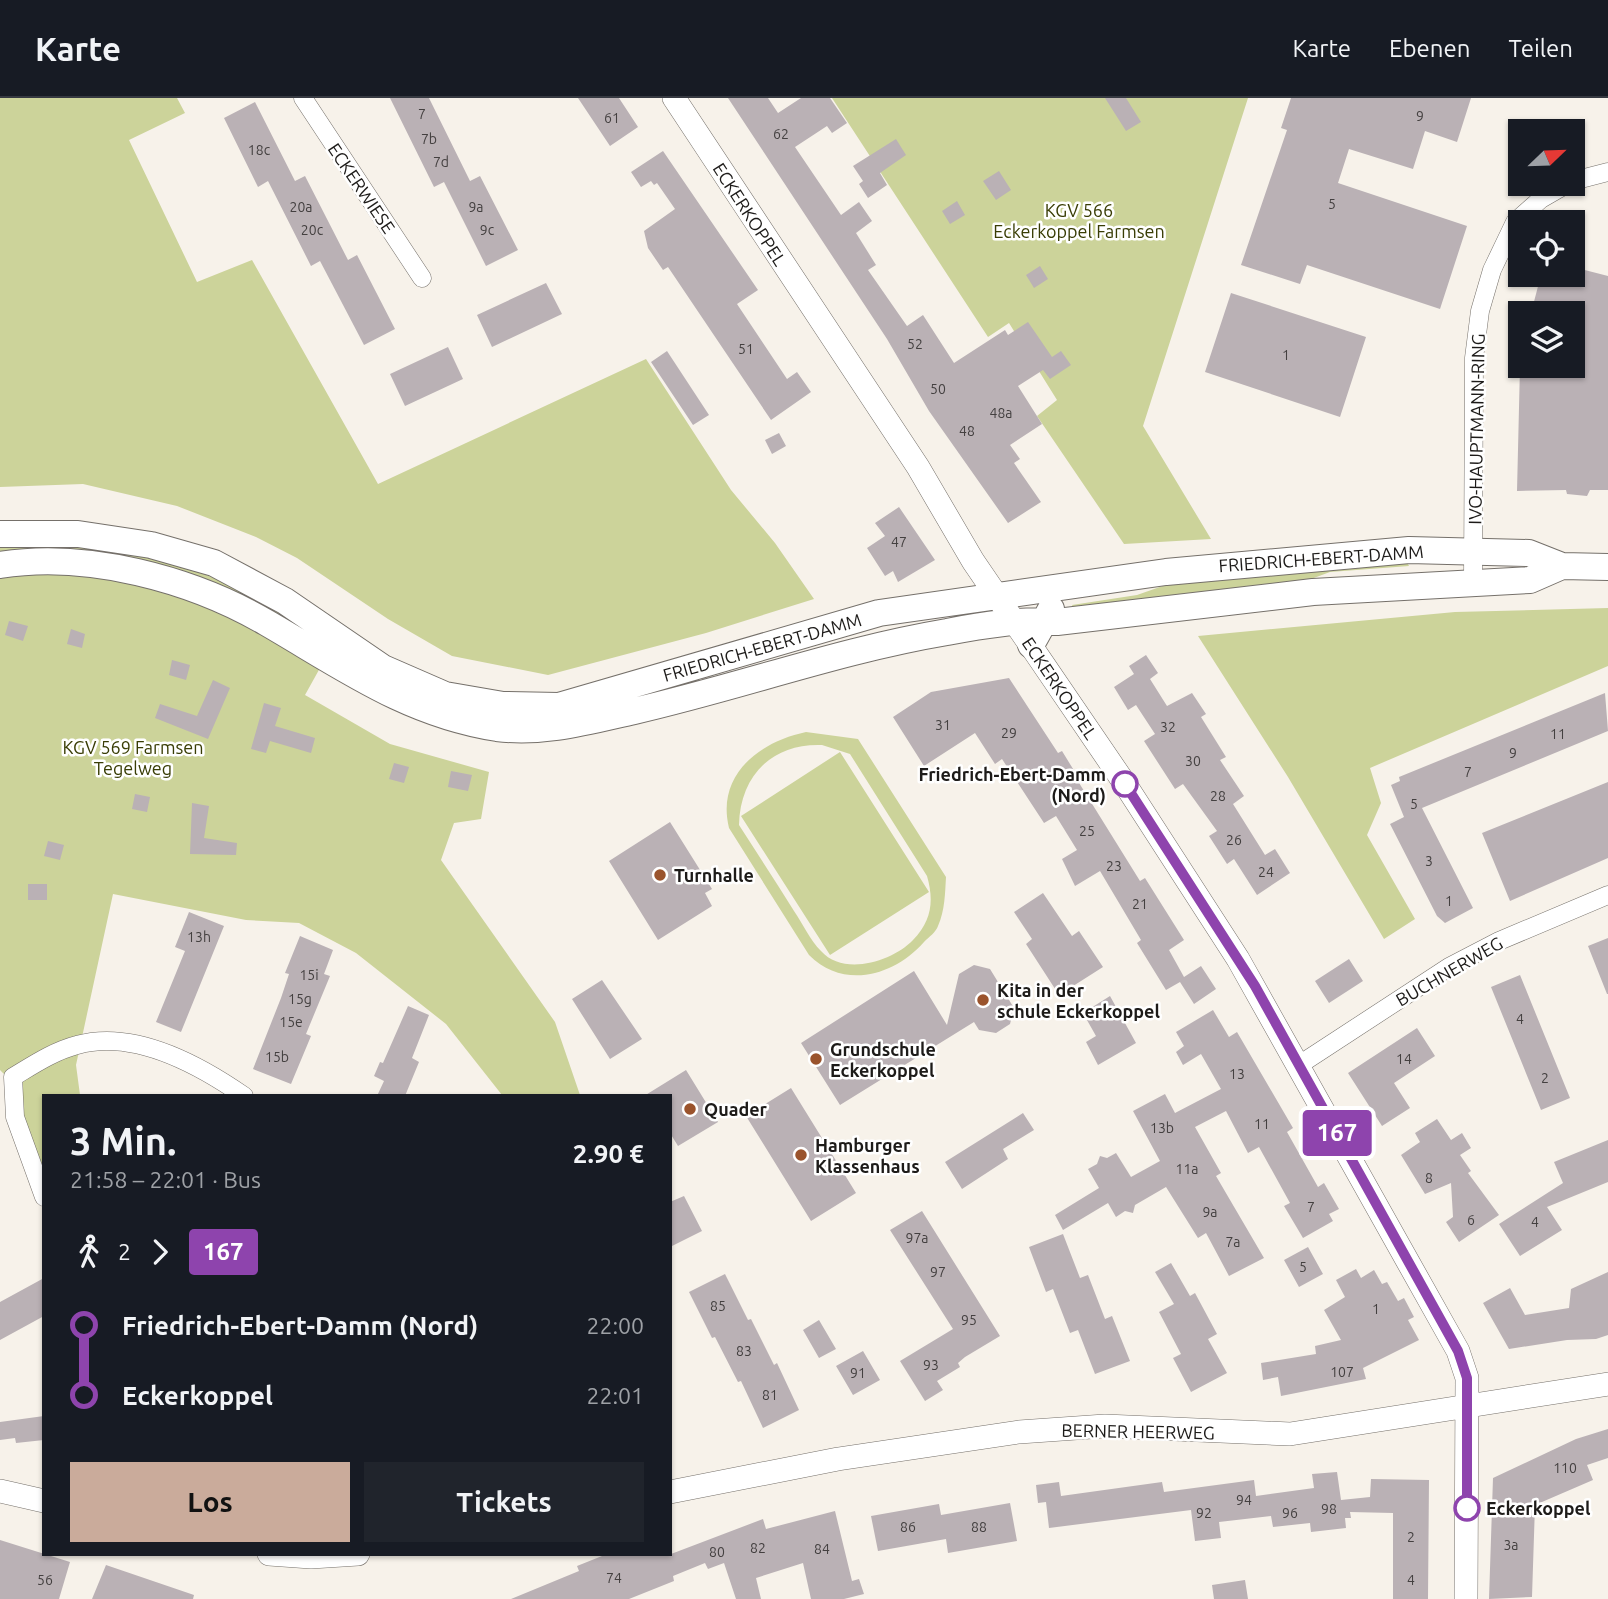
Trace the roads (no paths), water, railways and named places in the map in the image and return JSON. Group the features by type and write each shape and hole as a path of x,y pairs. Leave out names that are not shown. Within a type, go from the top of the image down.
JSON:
{"main road":[{"name":"FRIEDRICH-EBERT-DAMM","path":"0,534 78,534 151,545 214,564 285,601 383,668 445,695 503,705 559,706 879,613 1078,584 1330,554 1409,550 1529,553 1562,566 1608,567"},
{"name":"FRIEDRICH-EBERT-DAMM","path":"0,565 85,562 200,589 264,621 373,688 440,716 500,728 560,728 662,705 884,642 1014,621 1036,633 1285,595 1530,580 1562,566"},
{"path":"1036,633 1078,584"}],"street":[{"name":"ECKERWIESE","path":"303,98 422,278"},
{"name":"ECKERKOPPEL","path":"674,98 918,467 1014,621"},
{"path":"1586,178 1608,172"},
{"name":"IVO-HAUPTMANN-RING","path":"1473,582 1474,358 1480,311 1492,270 1515,222 1548,196"},
{"name":"ECKERKOPPEL","path":"1036,633 1238,959 1458,1351 1467,1378 1468,1407 1466,1599"},
{"name":"BUCHNERWEG","path":"1299,1065 1449,967 1499,941 1608,895"},
{"path":"42,1192 18,1128 13,1077 45,1058 77,1045 115,1041 151,1049 187,1062 241,1094"},
{"name":"BERNER HEERWEG","path":"672,1492 838,1459 1018,1432 1105,1426 1290,1434 1608,1384"},
{"path":"0,1490 42,1500"},
{"path":"297,1556 327,1556"}],"place":[{"name":"Friedrich-Ebert-Damm (Nord)","path":"1125,784"},
{"name":"Turnhalle","path":"660,875"},
{"name":"Kita in der schule Eckerkoppel","path":"983,1000"},
{"name":"Grundschule Eckerkoppel","path":"816,1059"},
{"name":"Quader","path":"690,1109"},
{"name":"Hamburger Klassenhaus","path":"801,1155"},
{"name":"Eckerkoppel","path":"1467,1508"}],"park label":[{"name":"KGV 566 Eckerkoppel Farmsen","path":"1079,220"},
{"name":"KGV 569 Farmsen Tegelweg","path":"133,757"}]}
